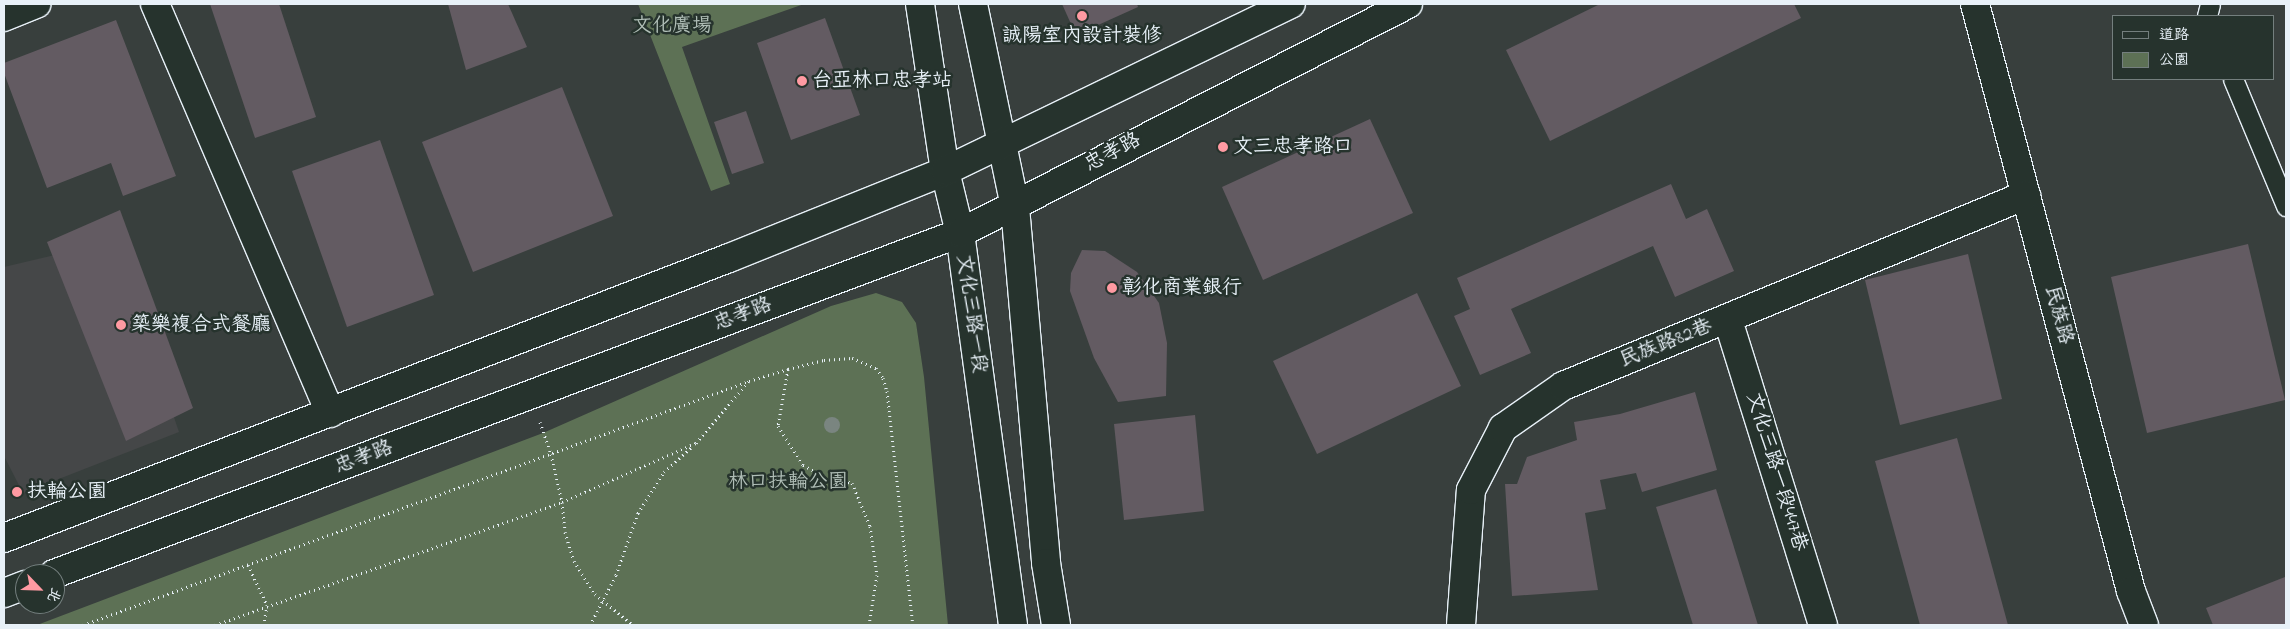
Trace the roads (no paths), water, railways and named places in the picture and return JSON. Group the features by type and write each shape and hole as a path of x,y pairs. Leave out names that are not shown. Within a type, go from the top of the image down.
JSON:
{"street":[{"path":"4,17 36,4"},
{"path":"154,4 330,414"},
{"name":"文化三路一段","path":"920,4 945,171 960,233 1013,625"},
{"path":"974,4 1015,206 1046,563 1056,625"},
{"path":"4,538 330,414 945,171 1003,145 1290,4"},
{"name":"忠孝路","path":"65,570 960,233 1015,206 1138,139 1408,4"},
{"name":"民族路","path":"1975,4 2131,591 2144,625"},
{"name":"民族路82巷","path":"1461,625 1471,490 1503,428 1563,386 1728,320 2026,195"},
{"name":"文化三路一段447巷","path":"1728,320 1823,625"}],"lane":[{"path":"2233,80 2286,206"}],"place":[{"name":"誠陽室內設計裝修","path":"1082,16"},
{"name":"台亞林口忠孝站","path":"802,81"},
{"name":"文三忠孝路口","path":"1223,147"},
{"name":"彰化商業銀行","path":"1112,288"},
{"name":"築樂複合式餐廳","path":"121,325"},
{"name":"扶輪公園","path":"17,492"}],"park label":[{"name":"文化廣場","path":"672,26"},
{"name":"林口扶輪公園","path":"788,482"}]}
